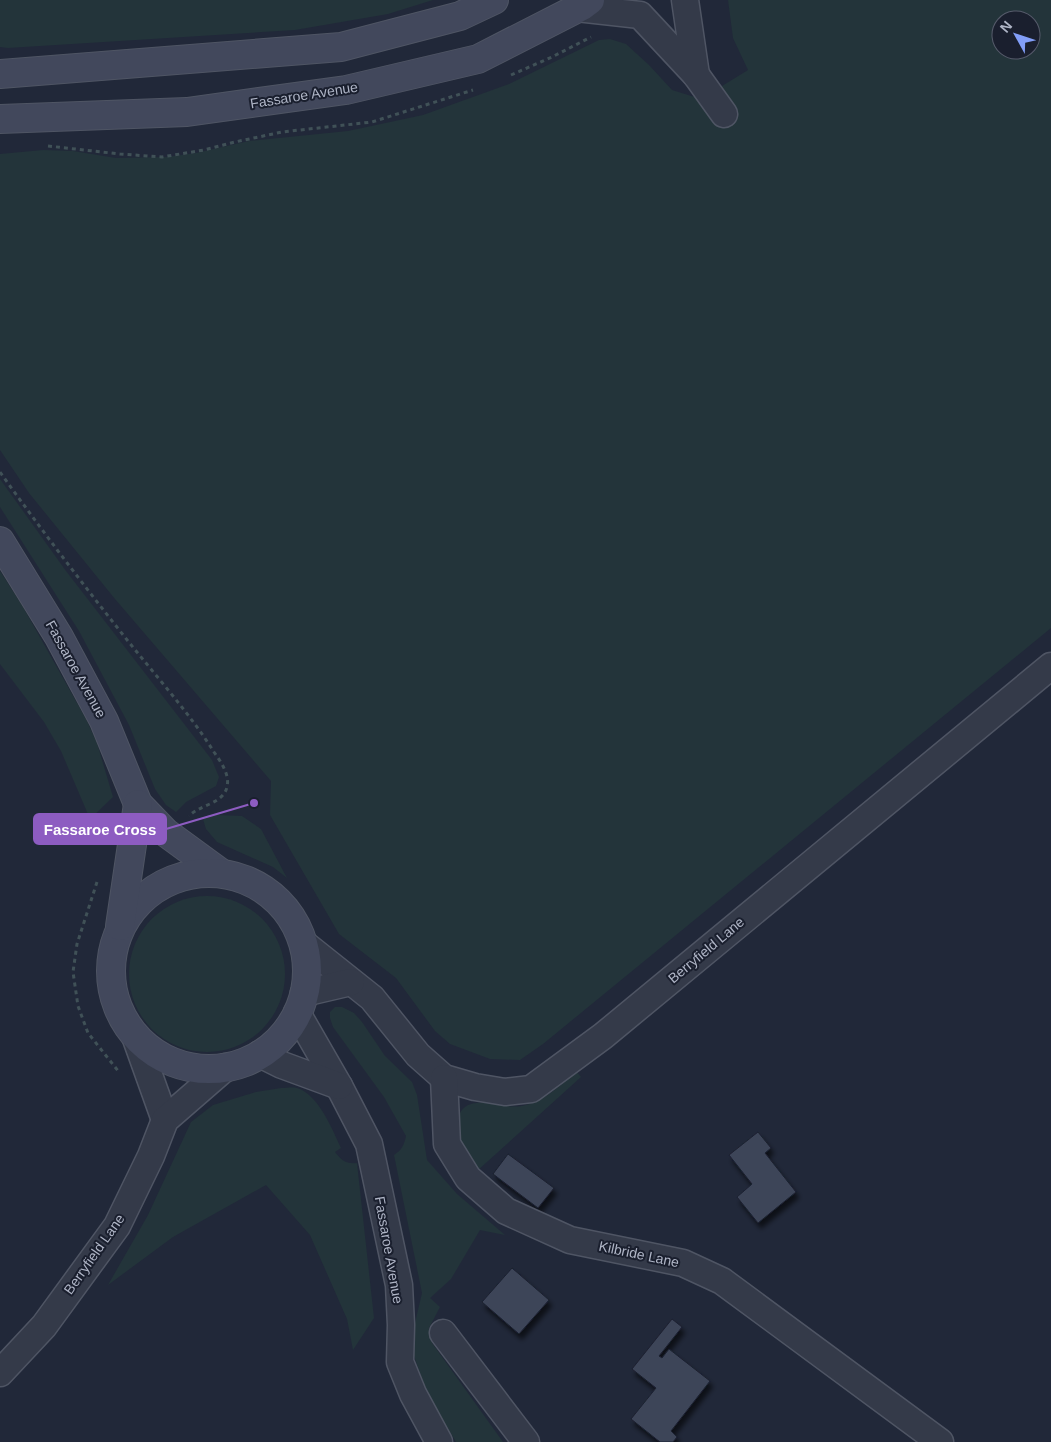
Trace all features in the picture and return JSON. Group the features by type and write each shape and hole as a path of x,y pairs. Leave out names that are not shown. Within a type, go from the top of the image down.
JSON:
{"street":[{"path":"0,74 341,47 460,16 494,0"},
{"path":"685,0 696,75"},
{"path":"584,4 640,15 696,75 724,114"},
{"name":"Fassaroe Avenue","path":"0,119 187,112 346,90 478,59 584,4"},
{"name":"Fassaroe Avenue","path":"0,541 60,637 104,721 138,804"},
{"name":"Berryfield Lane","path":"303,942 372,998 418,1055 444,1078 475,1087 505,1092 531,1089 603,1036 1051,666"},
{"path":"138,804 165,832 221,873"},
{"path":"118,932 135,905 160,885 189,874 221,873 248,880 272,896 291,917 303,942 307,967 301,1003 282,1036 260,1054 244,1062 226,1067 192,1068 161,1057 136,1036 120,1013 112,987 111,959 118,932 138,804"},
{"path":"301,1003 351,982"},
{"name":"Fassaroe Avenue","path":"301,1003 339,1086 369,1144 398,1285 402,1325 400,1362 413,1394 439,1442"},
{"path":"136,1036 165,1120"},
{"path":"260,1054 282,1065 339,1086"},
{"name":"Berryfield Lane","path":"0,1374 44,1326 117,1226 151,1156 165,1120 226,1067"},
{"name":"Kilbride Lane","path":"444,1078 446,1144 468,1178 506,1211 570,1240 683,1263 722,1281 940,1442"},
{"path":"443,1332 526,1442"}],"shaded area":[{"path":"0,0 433,0 388,14 295,30 8,48 0,47"},
{"path":"728,0 1051,0 1051,628 543,1044 520,1060 490,1059 450,1044 435,1031 396,978 339,934 270,815 271,781 115,599 29,493 0,450 0,154 43,150 73,151 116,158 167,157 196,153 249,141 348,131 423,115 509,84 599,40 610,39 626,44 672,90 701,99 748,70 733,38"},
{"path":"0,479 66,571 212,760 219,777 216,786 186,802 176,812 166,805 155,789 129,725 79,631 0,507"},
{"path":"0,571 23,607 86,719 97,743 113,797 90,819 61,751 44,722 0,664"},
{"path":"216,815 242,816 261,829 287,878 273,867 217,842 206,829 203,819"},
{"path":"207,896 237,902 250,909 262,919 272,931 279,944 285,974 279,1004 272,1017 262,1029 250,1039 237,1046 207,1052 177,1046 164,1039 152,1029 142,1017 135,1004 129,974 135,944 142,931 152,919 164,909 177,902"},
{"path":"335,1007 342,1007 354,1013 385,1056 412,1082 417,1095 427,1160 457,1194 505,1235 480,1230 451,1279 430,1298 440,1307 429,1328 432,1343 503,1442 456,1442 427,1393 413,1353 414,1327 422,1293 394,1155 402,1147 406,1136 384,1097 333,1027 330,1012"},
{"path":"577,1072 581,1077 477,1171 461,1146 458,1120 462,1110 471,1104 477,1103 516,1107 533,1103 547,1096"},
{"path":"281,1088 297,1088 312,1098 324,1114 341,1148 335,1152 344,1161 357,1163 374,1318 353,1350 347,1319 310,1235 266,1185 173,1237 108,1285 148,1215 191,1122 213,1105 256,1092"}],"building":[{"path":"758,1132 771,1148 765,1153 796,1192 758,1223 737,1197 752,1184 729,1155"},
{"path":"508,1154 554,1188 538,1208 493,1174"},
{"path":"512,1268 549,1300 519,1334 482,1302"},
{"path":"672,1319 682,1327 659,1356 662,1358 669,1349 710,1381 671,1431 677,1437 673,1442 660,1442 631,1419 656,1388 632,1369"}],"place":[{"name":"Fassaroe Cross","path":"254,803"}]}
